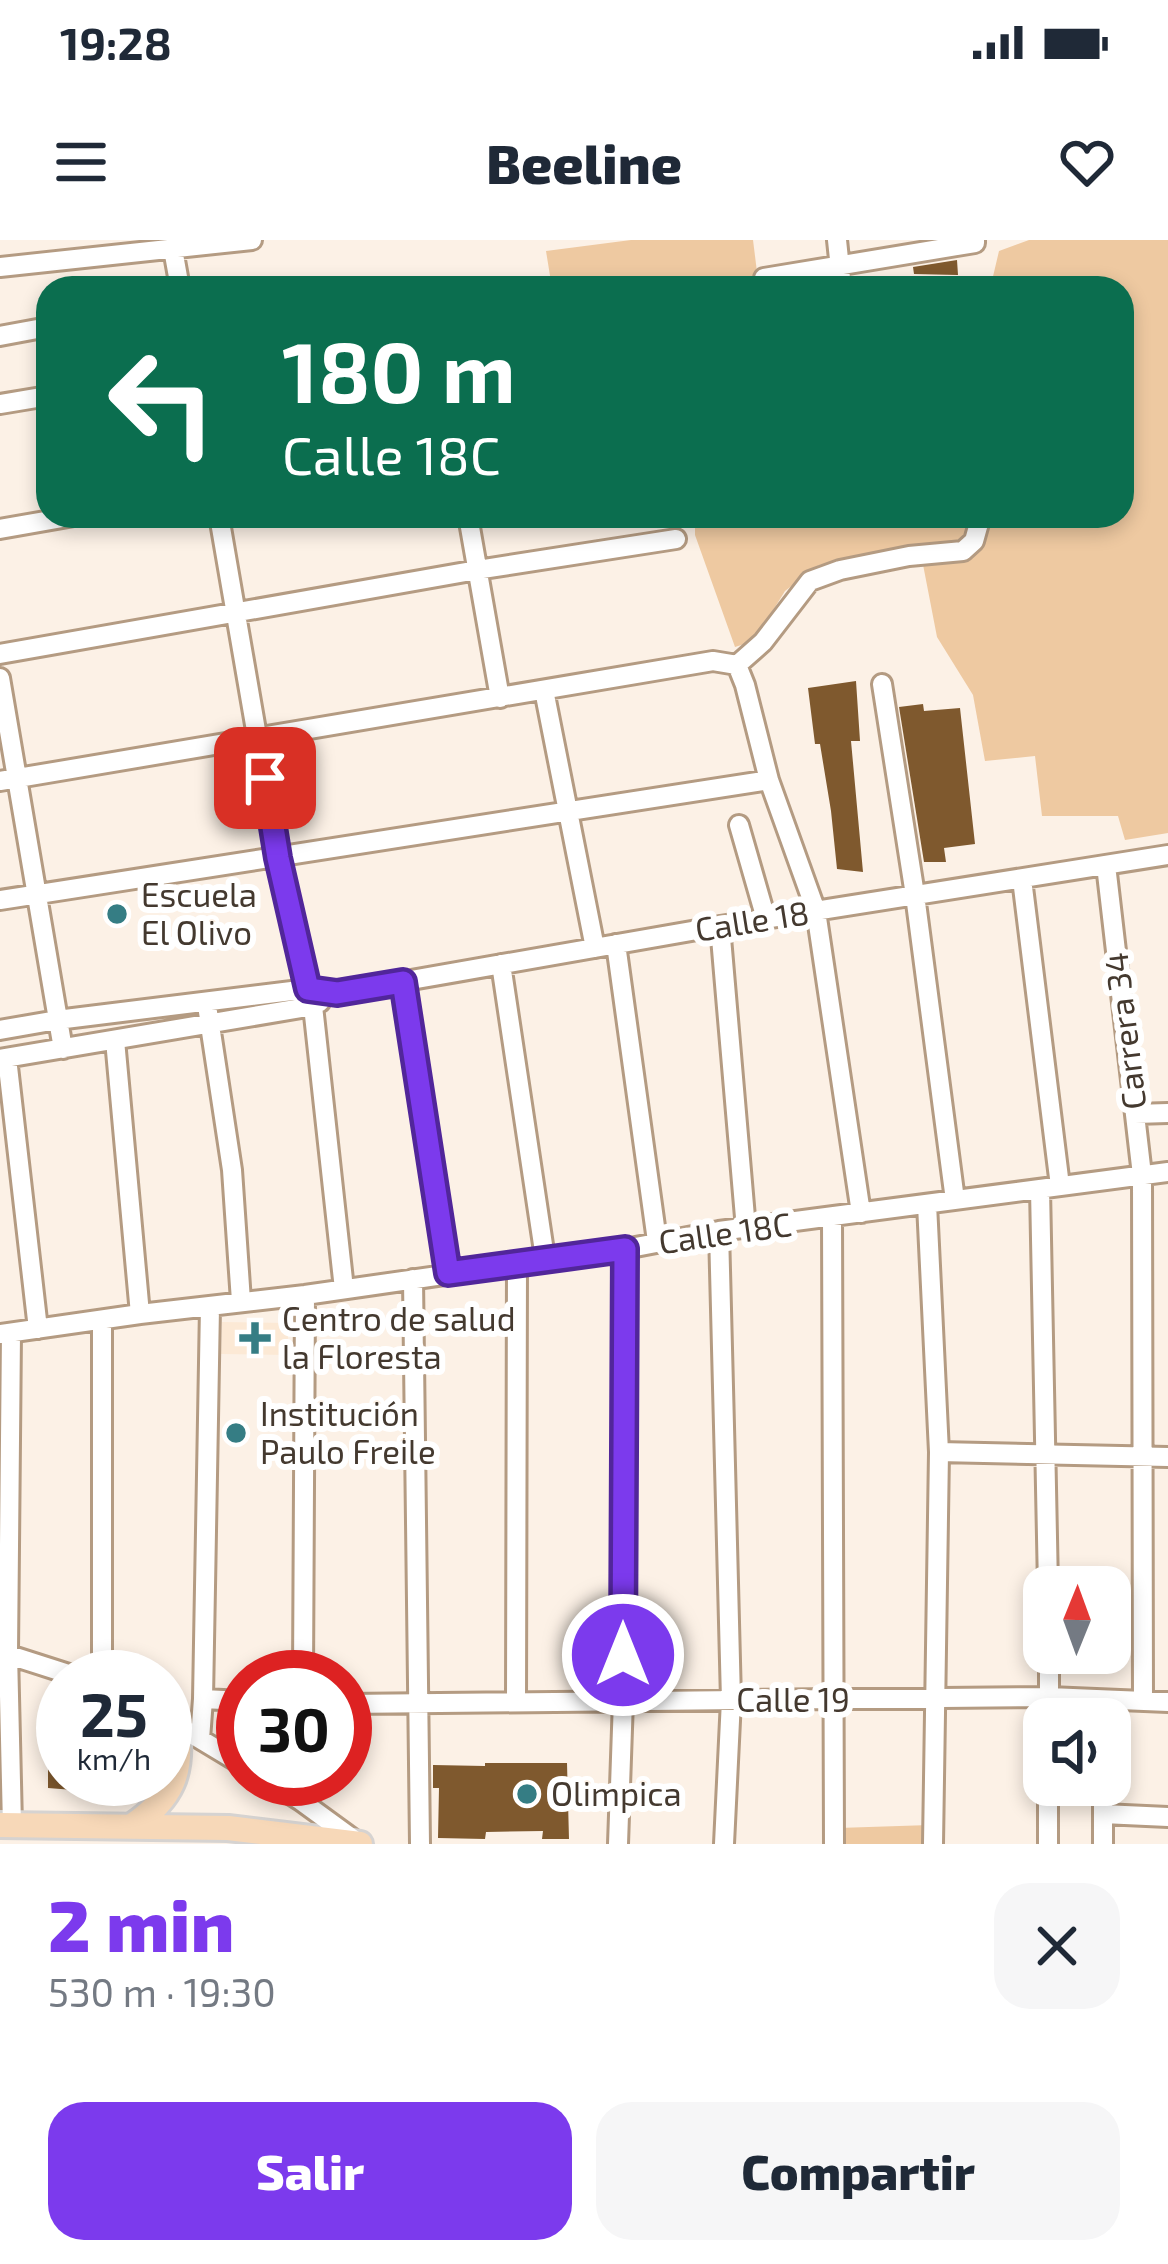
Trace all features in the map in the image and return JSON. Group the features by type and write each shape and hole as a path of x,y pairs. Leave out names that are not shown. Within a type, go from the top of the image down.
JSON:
{"main road":[{"path":"135,1835 158,1806"},
{"path":"6,1825 66,1835 224,1836 360,1844"}],"street":[{"path":"0,267 253,240"},
{"path":"837,240 840,276"},
{"path":"775,276 974,240"},
{"path":"173,249 178,276"},
{"path":"0,330 36,328"},
{"path":"0,404 36,398"},
{"path":"0,529 36,523"},
{"path":"221,528 278,858 310,998 344,1289"},
{"path":"469,528 500,698"},
{"path":"8,780 712,661 736,665 763,642 810,581 840,570 963,551 974,541 978,528"},
{"path":"0,654 676,539"},
{"path":"736,665 769,780 816,910 861,1213"},
{"path":"0,678 8,780 36,895 63,1048"},
{"path":"882,684 955,1200"},
{"path":"544,690 595,948"},
{"path":"0,900 769,780"},
{"path":"740,825 766,919"},
{"name":"Calle 18","path":"38,1329 4,1059 209,1024 310,998 501,964 1168,855"},
{"name":"Carrera 34","path":"1106,865 1142,1175 1143,1701"},
{"path":"1022,879 1050,1188 1048,1566"},
{"path":"720,926 746,1229"},
{"path":"616,944 657,1241"},
{"path":"501,964 545,1258"},
{"path":"403,982 448,1273"},
{"name":"Calle 18","path":"0,1030 206,1001 310,998"},
{"path":"206,1001 232,1171 242,1301"},
{"path":"115,1040 140,1314"},
{"path":"1135,1114 1168,1113"},
{"name":"Calle 18C","path":"6,1333 1168,1172"},
{"path":"927,1204 939,1452 933,1844"},
{"path":"832,1218 834,1844"},
{"path":"719,1231 731,1700 724,1844"},
{"path":"618,1844 625,1249"},
{"path":"517,1263 517,1702"},
{"path":"413,1279 420,1844"},
{"path":"303,1650 305,1295"},
{"path":"200,1739 210,1307"},
{"path":"102,1321 102,1650"},
{"path":"6,1333 6,1825"},
{"path":"939,1452 1168,1457"},
{"path":"4,1652 36,1663"},
{"path":"1049,1674 1049,1697"},
{"name":"Calle 19","path":"372,1704 1053,1698"},
{"path":"202,1699 216,1700"},
{"name":"Calle 19","path":"1131,1704 1168,1702"},
{"path":"192,1734 216,1749"},
{"path":"308,1806 360,1844"},
{"path":"1048,1806 1048,1844"},
{"path":"1103,1806 1103,1844"},
{"path":"1103,1814 1168,1817"}],"shaded area":[{"path":"631,240 753,240 758,276 550,276 546,251"},
{"path":"1029,240 1168,240 1168,833 1125,840 1118,816 1042,816 1035,756 985,761 973,695 937,637 920,549 819,565 785,591 754,641 735,647 695,535 695,528 1134,528 1134,276 993,276 999,251"},
{"name":"Centro de salud la Floresta","path":"222,1322 288,1323 288,1355 221,1354"},
{"path":"930,1825 931,1844 838,1844 838,1828"}],"building":[{"path":"957,260 958,275 914,274 913,267"},
{"path":"856,681 860,741 851,741 863,872 837,869 808,688"},
{"path":"923,704 924,711 960,708 975,844 944,848 946,862 924,862 899,707"},
{"name":"Olimpica","path":"567,1763 569,1839 542,1839 543,1831 486,1832 485,1839 438,1838 439,1788 433,1788 433,1765"}],"place":[{"name":"Escuela El Olivo","path":"117,914"},
{"name":"Centro de salud la Floresta","path":"255,1338"},
{"name":"Institución Paulo Freile","path":"236,1433"},
{"name":"Olimpica","path":"527,1794"}],"route":[{"path":"265,778 308,989 337,993 403,982 448,1273 625,1249 623,1655"}]}
